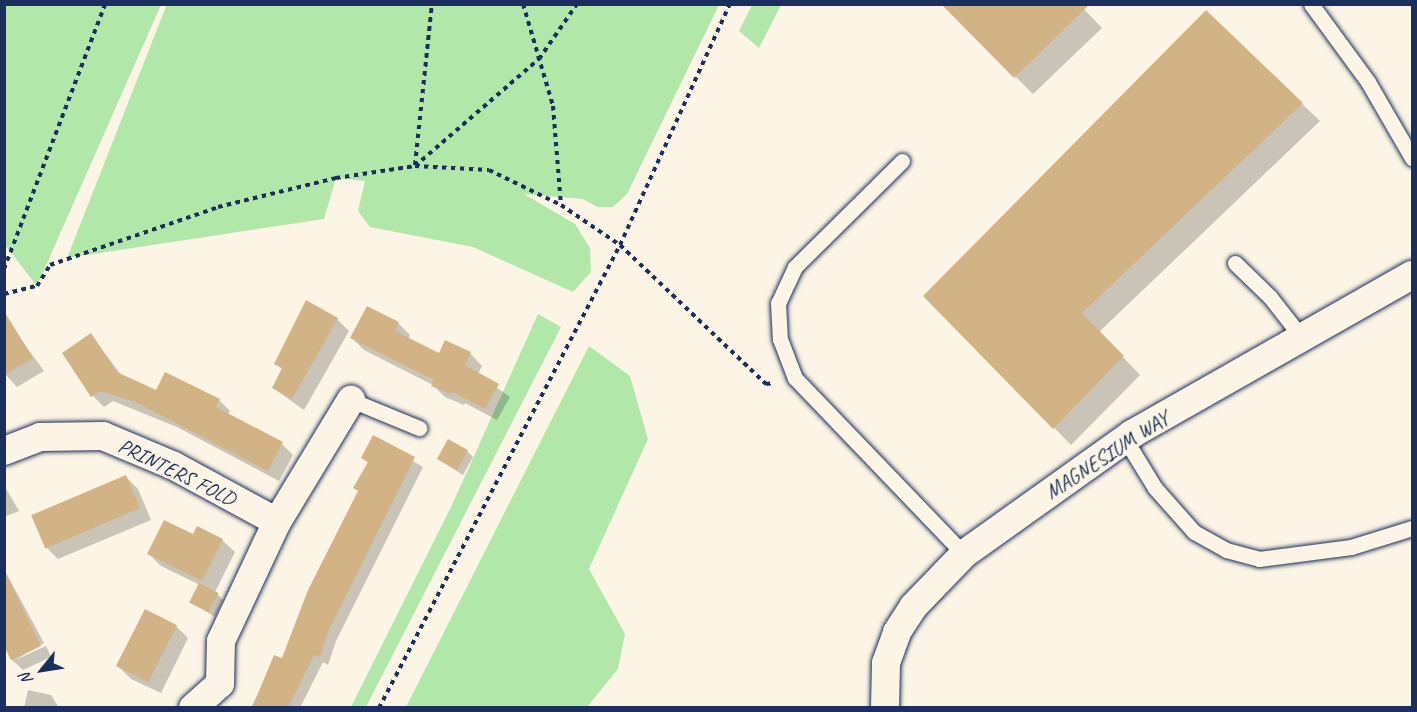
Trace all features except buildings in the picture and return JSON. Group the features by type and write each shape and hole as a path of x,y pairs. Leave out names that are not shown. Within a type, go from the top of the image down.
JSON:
{"street":[{"name":"MAGNESIUM WAY","path":"885,708 886,663 897,632 913,607 964,554 1125,439 1413,275"},
{"path":"194,708 220,684 222,641 277,522 351,400"},
{"name":"PRINTERS FOLD","path":"4,451 40,437 103,436 174,466 277,522"}],"lane":[{"path":"1311,4 1368,82 1413,158"},
{"path":"902,161 795,267 778,303 780,339 795,378 964,554"},
{"path":"1234,263 1270,297 1302,338"},
{"path":"351,400 418,428"},
{"path":"1125,439 1155,488 1194,532 1226,550 1259,559 1351,547 1413,528"}],"path":[{"path":"4,269 105,4"},
{"path":"415,166 432,4"},
{"path":"523,4 553,106 561,206"},
{"path":"415,166 539,59 577,4"},
{"path":"379,708 620,245 730,4"},
{"path":"4,294 37,286 50,265 218,207 336,178 415,166 489,170 561,206 620,245 766,384 795,378"}],"green space":[{"path":"5,4 161,5 37,286 5,245"},
{"path":"167,4 719,5 627,194 613,207 597,207 583,199 524,194 575,224 590,248 591,272 573,292 473,247 370,227 358,211 365,181 336,178 324,219 67,258"},
{"path":"752,5 781,5 759,48 739,31"},
{"path":"538,314 561,327 366,707 351,707 452,505"},
{"path":"589,346 630,376 648,439 589,569 625,634 618,669 587,707 406,707"}]}
